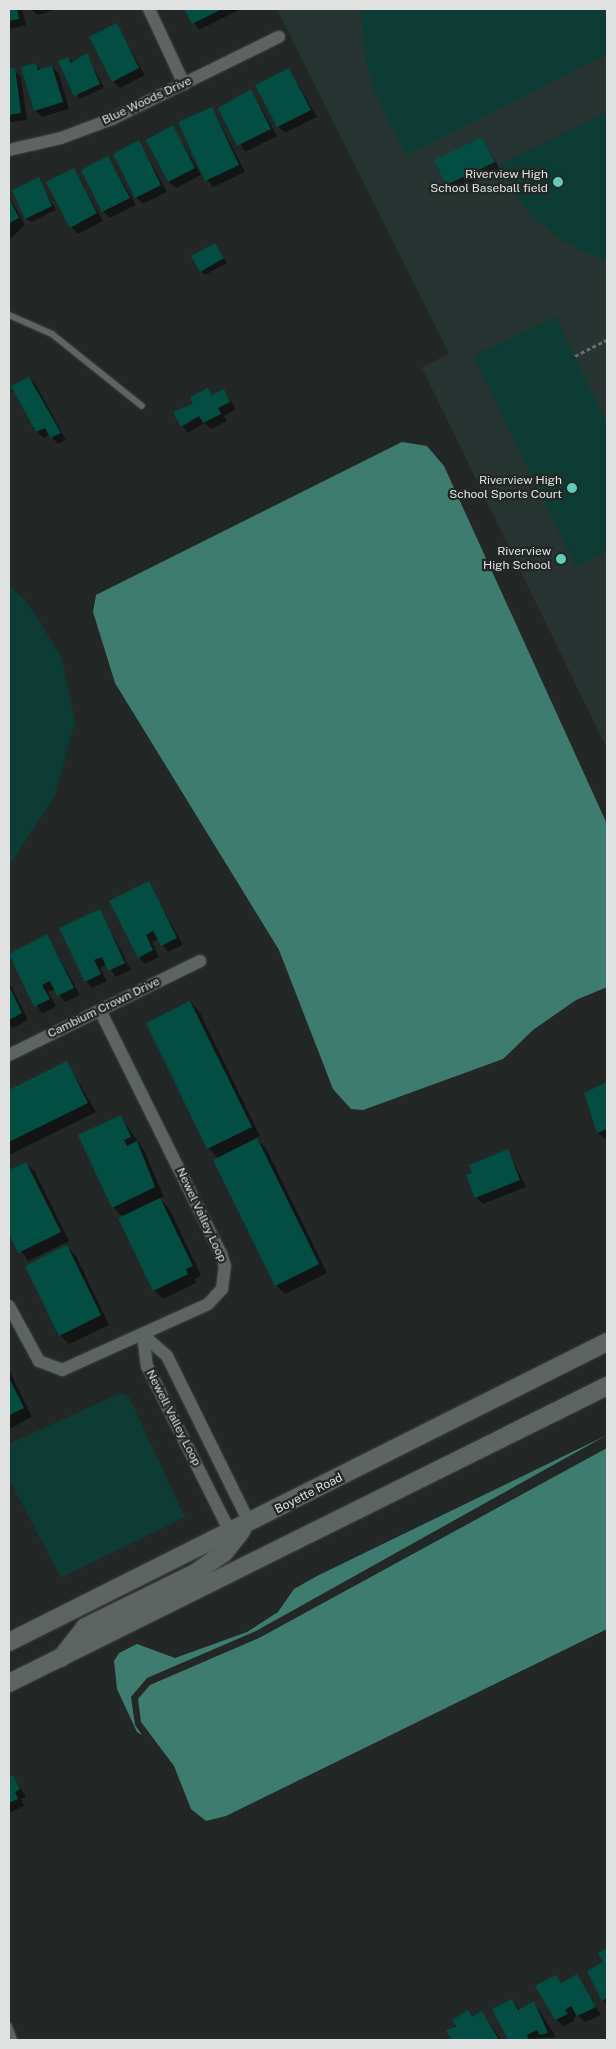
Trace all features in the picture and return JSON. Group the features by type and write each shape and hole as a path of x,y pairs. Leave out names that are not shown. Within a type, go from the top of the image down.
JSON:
{"main road":[{"name":"Boyette Road","path":"9,1642 242,1528 607,1342"},
{"path":"9,1683 607,1386"},
{"path":"61,1658 85,1627 207,1566 228,1549 242,1528"}],"street":[{"path":"149,9 184,84"},
{"name":"Blue Woods Drive","path":"9,150 61,138 184,84 279,37"},
{"name":"Cambium Crown Drive","path":"9,1055 200,961"},
{"name":"Newel Valley Loop","path":"9,1306 30,1350 49,1368 74,1368 216,1298 222,1289 225,1266 100,1010"},
{"name":"Newell Valley Loop","path":"143,1335 147,1366 242,1528"},
{"name":"Newell Valley Loop","path":"143,1335 167,1356 242,1528"}],"lane":[{"path":"9,314 52,334 142,406"},
{"path":"9,2026 14,2040"}],"path":[{"path":"575,356 607,340"}],"shaded area":[{"name":"Riverview High School","path":"277,9 607,9 607,749 422,368 449,353"},
{"path":"360,9 607,9 607,54 406,156 376,96 367,66"},
{"name":"Riverview High School Baseball field","path":"607,112 607,261 565,243 537,221 518,200 500,164"},
{"name":"Riverview High School Sports Court","path":"556,317 607,424 607,551 576,567 473,356"},
{"path":"402,442 427,446 444,466 607,824 607,987 576,1000 533,1030 503,1059 363,1110 351,1109 333,1089 279,950 115,683 93,612 96,595"},
{"path":"9,585 27,602 62,658 75,722 54,798 9,866"},
{"path":"120,1393 129,1397 185,1517 61,1578 9,1479 9,1444"},
{"path":"607,1435 256,1631 147,1678 131,1697 135,1725 142,1735 137,1732 117,1689 114,1661 119,1653 137,1644 175,1658 247,1632 278,1612 294,1589 317,1576"},
{"path":"607,1448 607,1629 226,1816 206,1821 191,1809 174,1766 141,1722 138,1699 150,1685 259,1638"}],"building":[{"path":"9,9 17,9 19,19 9,21"},
{"path":"184,9 222,9 192,24"},
{"path":"117,23 139,68 112,82 89,37"},
{"path":"87,53 100,84 74,96 58,61 68,57 71,63"},
{"path":"36,63 38,70 52,66 63,102 34,111 21,67"},
{"path":"15,68 21,113 9,115 9,69"},
{"path":"289,68 311,110 277,127 255,85"},
{"path":"251,89 271,129 237,146 218,108"},
{"path":"212,107 239,165 205,181 178,122"},
{"path":"173,125 195,168 168,182 146,140"},
{"path":"482,137 495,162 446,185 434,160"},
{"path":"139,140 161,185 135,198 113,154"},
{"path":"108,156 130,198 102,212 81,170"},
{"path":"74,168 97,213 70,228 46,182"},
{"path":"39,177 52,206 25,219 12,190"},
{"path":"9,198 19,218 9,223"},
{"path":"215,243 224,258 200,272 191,256"},
{"path":"29,377 61,433 50,438 45,428 36,432 11,386"},
{"path":"208,388 212,395 224,389 230,402 218,408 221,414 203,423 199,416 181,427 173,412 193,404 190,397"},
{"path":"149,881 177,938 161,946 153,931 146,935 153,950 138,958 109,901"},
{"path":"100,909 125,963 108,971 102,957 94,960 101,974 85,982 59,928"},
{"path":"47,934 74,988 57,996 50,981 42,985 50,999 34,1007 9,954"},
{"path":"9,986 22,1013 9,1020"},
{"path":"190,1001 252,1127 207,1149 146,1023"},
{"path":"67,1061 88,1103 9,1142 9,1090"},
{"path":"607,1082 607,1129 597,1133 584,1093"},
{"path":"121,1115 131,1137 124,1140 127,1146 137,1141 155,1187 112,1208 78,1135"},
{"path":"257,1138 319,1264 275,1286 213,1160"},
{"path":"508,1149 520,1180 475,1198 466,1175 472,1173 469,1165"},
{"path":"26,1162 61,1232 18,1253 9,1234 9,1170"},
{"path":"160,1198 193,1266 186,1269 188,1274 153,1291 118,1218"},
{"path":"67,1245 101,1315 59,1336 25,1266"},
{"path":"9,1378 24,1408 9,1415"},
{"path":"13,1775 20,1789 15,1792 18,1799 9,1803 9,1777"},
{"path":"607,1948 607,1998 602,2001 587,1971 603,1962 598,1953"},
{"path":"577,1974 596,2007 577,2016 571,2006 565,2010 568,2014 555,2020 535,1986 556,1975 561,1983"},
{"path":"512,1999 518,2010 534,2001 548,2033 540,2035 537,2030 527,2035 529,2040 508,2040 492,2009"},
{"path":"468,2010 472,2017 482,2011 499,2040 452,2040 446,2031 456,2026 452,2020"}],"place":[{"name":"Riverview High School Baseball field","path":"558,182"},
{"name":"Riverview High School Sports Court","path":"572,488"},
{"name":"Riverview High School","path":"561,559"}]}
